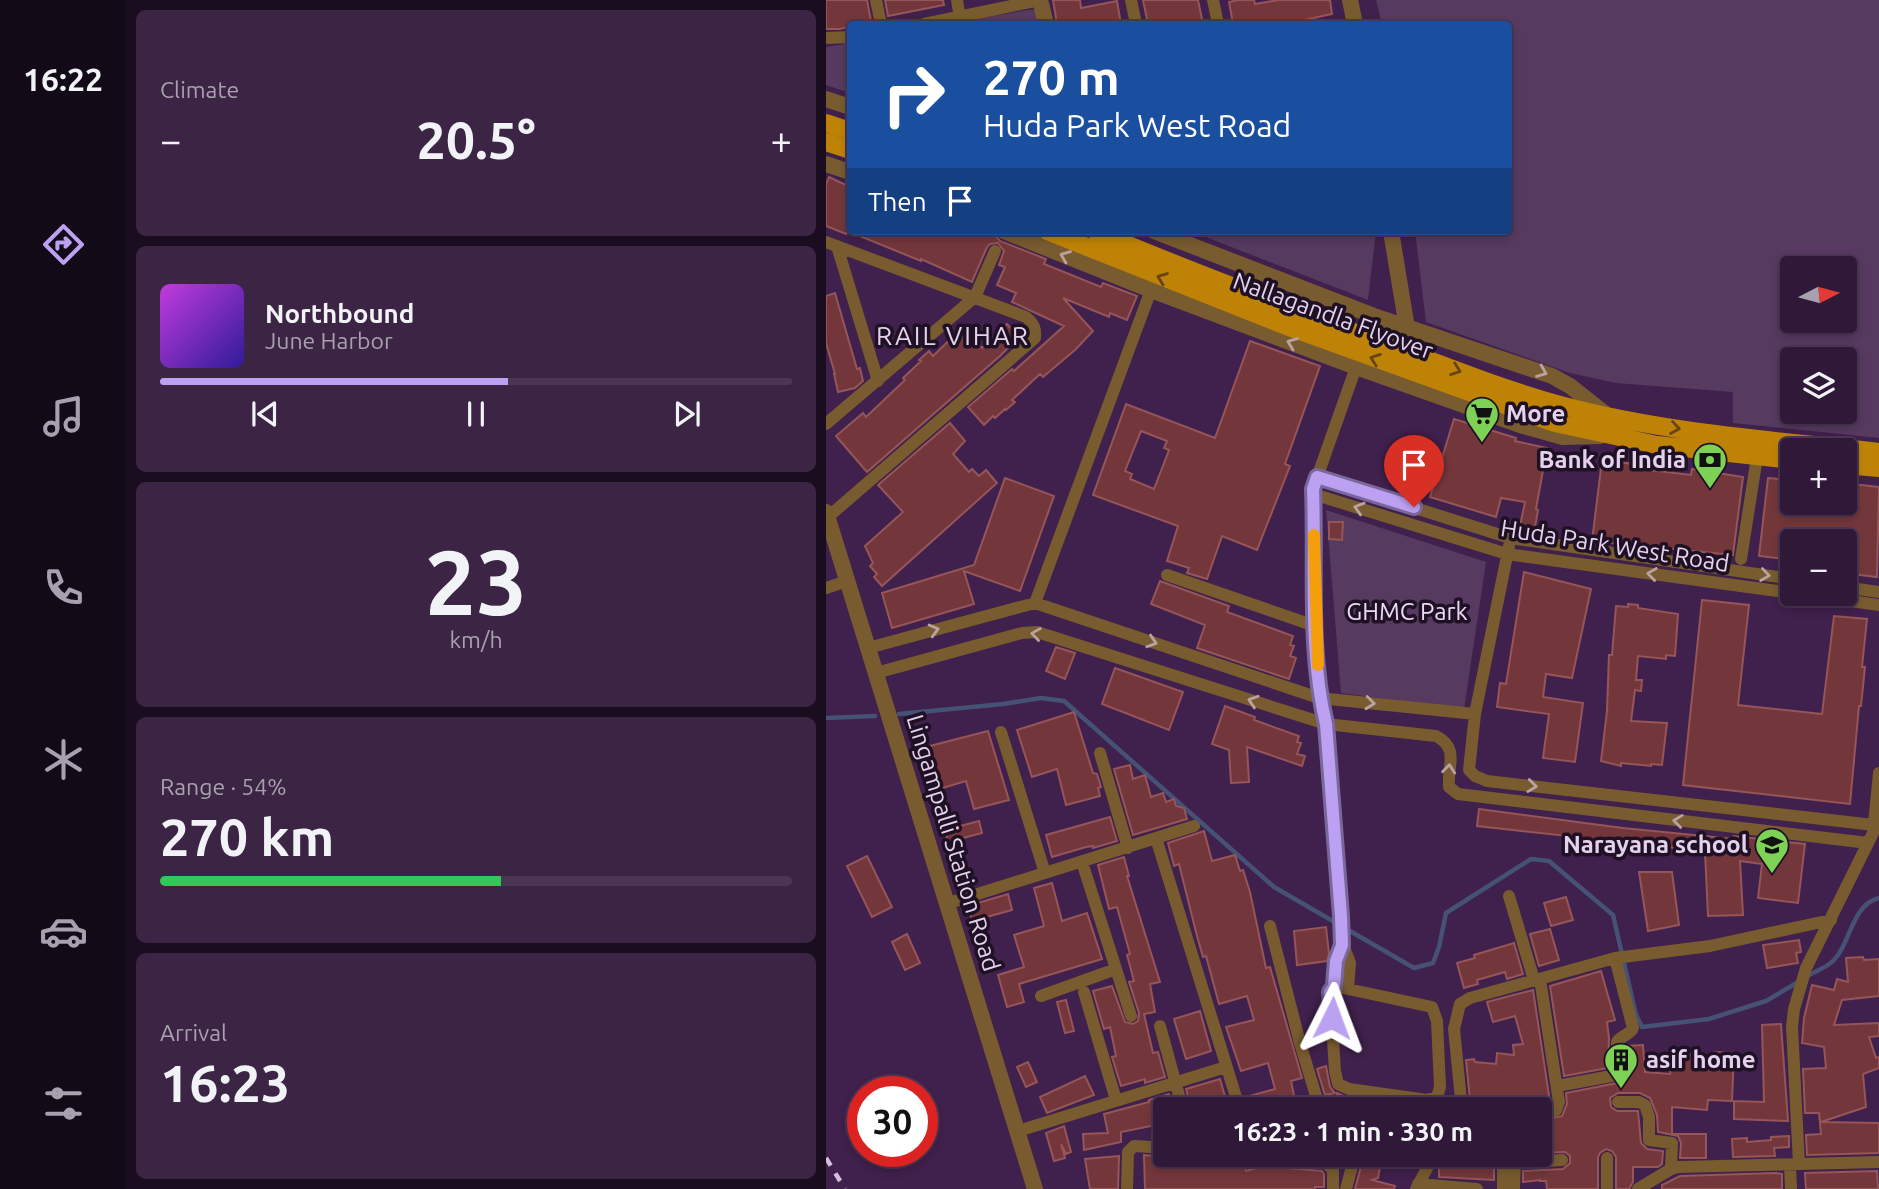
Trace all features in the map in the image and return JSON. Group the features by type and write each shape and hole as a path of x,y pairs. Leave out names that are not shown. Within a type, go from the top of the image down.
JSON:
{"main road":[{"path":"826,123 847,130"},
{"path":"826,142 847,149"},
{"name":"Nallagandla Flyover","path":"1057,235 1289,327 1511,399 1562,405 1723,435 1879,452"},
{"name":"Nallagandla Flyover","path":"1105,235 1511,399 1555,423 1657,445 1780,459"},
{"path":"1857,466 1879,468"}],"street":[{"path":"876,0 880,21"},
{"path":"957,0 960,18"},
{"path":"942,21 1040,0 1045,21"},
{"path":"1131,0 1135,21"},
{"path":"1213,0 1217,21"},
{"path":"1350,0 1350,21"},
{"path":"826,38 847,37"},
{"path":"826,99 847,106"},
{"path":"826,164 847,171"},
{"path":"1014,235 1356,367 1551,434 1572,437 1606,436"},
{"path":"1164,235 1407,328 1552,376 1608,415"},
{"path":"1392,235 1407,328"},
{"path":"828,522 1035,338 1034,324 1026,317 832,244"},
{"path":"832,244 878,381"},
{"path":"826,424 975,297 995,251"},
{"path":"1035,603 1151,290"},
{"path":"1334,986 1432,1007 1437,1021 1440,1087 1437,1097 1427,1100 1349,1090 1338,1084 1335,1071 1330,992 1334,986 1341,942 1341,916 1326,724 1319,698 1313,494 1356,367"},
{"path":"1741,559 1758,457"},
{"name":"Huda Park West Road","path":"1317,477 1510,538 1780,577"},
{"name":"Huda Park West Road","path":"1313,494 1507,554 1780,591"},
{"name":"Lingampalli Station Road","path":"828,522 949,903 1035,1189"},
{"path":"1510,538 1475,714 1469,770 1475,776 1487,780 1873,834"},
{"path":"1167,575 1315,626"},
{"path":"826,588 848,581"},
{"path":"1857,589 1879,592"},
{"name":"Huda Park West Road","path":"1857,602 1879,605"},
{"path":"868,648 1035,603 1319,698 1475,714"},
{"path":"876,673 1022,632 1037,632 1326,724 1436,736 1450,748 1448,787 1458,794 1873,834"},
{"path":"1001,732 1045,873"},
{"path":"1100,753 1128,848"},
{"path":"1791,1189 1794,1164 1792,1027 1800,985 1873,834 1879,773"},
{"path":"949,903 1194,826"},
{"path":"1156,838 1236,1097"},
{"path":"1082,862 1131,1016"},
{"path":"1509,896 1537,980 1556,1086 1558,1109 1552,1110"},
{"path":"1461,1097 1454,1029 1460,1003 1470,998 1615,958 1710,946 1831,920"},
{"path":"1270,926 1316,1097"},
{"path":"1341,942 1350,963 1348,988"},
{"path":"1556,1086 1616,1076 1616,1042 1631,1032 1632,1021 1615,958"},
{"path":"1041,996 1116,969"},
{"path":"1084,992 1116,1100"},
{"path":"1160,1026 1179,1097"},
{"path":"1018,1130 1226,1067"},
{"path":"1618,1102 1639,1102 1645,1105 1649,1117 1649,1140 1672,1143 1671,1169"},
{"path":"1127,1189 1128,1152 1134,1146 1153,1147"},
{"path":"1607,1158 1607,1189"},
{"path":"1552,1160 1562,1160"},
{"path":"1638,1189 1679,1167 1879,1162"},
{"path":"1330,1167 1333,1170 1333,1189"},
{"path":"1346,1189 1352,1167"},
{"path":"1428,1167 1417,1187 1477,1189"},
{"path":"1503,1189 1506,1167"},
{"path":"1508,1167 1514,1189"}],"green space":[{"path":"1376,0 1879,0 1879,438 1733,423 1733,392 1616,383 1570,373 1426,322 1415,235 1512,235 1512,21 1381,21"},
{"path":"1035,9 1042,21 965,21"},
{"path":"847,44 847,92 826,85 826,47"},
{"path":"1200,235 1376,235 1368,300"},
{"name":"GHMC Park","path":"1326,510 1486,562 1464,709 1341,693"}],"building":[{"path":"826,0 867,0 871,21 847,21 847,27 826,29"},
{"path":"885,0 943,0 944,5 888,16"},
{"path":"1053,0 1080,0 1081,8 1117,1 1120,21 1056,21"},
{"path":"1143,0 1198,0 1202,21 1147,21"},
{"path":"1254,0 1255,4 1278,0 1330,0 1332,14 1300,21 1232,21 1229,2"},
{"path":"829,177 847,186 846,234 826,226 826,184"},
{"path":"857,235 995,235 1000,241 1046,259 1044,264 1101,287 1103,283 1137,296 1127,320 1110,313 1109,317 1063,298 1093,331 1043,377 1040,374 1012,400 1015,402 1006,410 995,418 993,416 984,425 968,407 1012,369 1014,371 1064,326 1012,302 1016,293 997,285 1005,267 999,265 1004,251 998,243 987,247 972,282"},
{"path":"835,293 863,381 855,388 838,392 826,343 826,296"},
{"path":"1007,324 1019,337 867,472 836,436 863,413 866,417 905,380 903,378 921,361 919,360 929,351 933,356 963,327 982,348"},
{"path":"1250,341 1320,366 1285,464 1290,466 1257,550 1222,536 1207,579 1187,573 1189,568 1167,561 1178,526 1093,495 1126,404 1215,438","holes":["1141,431 1167,441 1164,448 1169,450 1154,489 1130,479 1132,474 1125,471"]},
{"path":"1454,419 1516,438 1515,441 1547,448 1534,533 1519,531 1525,502 1501,498 1496,517 1430,497"},
{"path":"950,423 965,441 953,454 969,472 972,469 979,476 986,470 997,483 882,586 874,577 877,574 870,566 873,563 865,546 903,512 878,485"},
{"path":"1602,460 1633,464 1633,468 1691,475 1692,469 1743,477 1733,555 1592,541"},
{"path":"1005,478 1054,496 1020,591 964,571 974,604 892,628 882,593 974,565"},
{"path":"1768,478 1780,479 1780,515 1857,515 1857,484 1879,487 1877,577 1857,575 1857,529 1780,529 1780,559 1759,556"},
{"path":"1329,522 1343,522 1342,540 1329,539"},
{"path":"1524,572 1591,589 1572,678 1546,674 1543,697 1583,703 1575,762 1543,758 1549,714 1497,707 1500,683 1506,684"},
{"path":"1160,581 1229,606 1227,612 1293,636 1290,645 1294,646 1290,656 1296,658 1289,679 1197,648 1205,625 1151,604"},
{"path":"1702,600 1749,605 1738,705 1822,714 1834,616 1867,619 1862,667 1865,667 1850,804 1683,785"},
{"path":"1628,604 1678,614 1675,656 1666,655 1666,659 1638,656 1636,680 1642,680 1641,691 1635,690 1631,721 1667,723 1662,765 1621,763 1621,766 1601,761 1607,711 1609,655 1612,655 1616,606 1628,607"},
{"path":"1056,647 1075,653 1065,679 1046,671"},
{"path":"1115,668 1183,692 1169,730 1102,704"},
{"path":"1225,706 1299,736 1297,742 1301,743 1297,754 1305,756 1302,766 1247,747 1249,782 1231,783 1229,750 1212,744"},
{"path":"1074,712 1093,773 1097,774 1101,787 1098,788 1100,796 1066,805 1057,769 1032,777 1017,730"},
{"path":"988,731 1009,800 974,809 966,781 929,792 918,749"},
{"path":"1130,765 1133,779 1145,775 1151,797 1163,793 1166,802 1174,799 1176,806 1184,808 1187,819 1133,835 1114,769"},
{"path":"1479,809 1623,828 1805,844 1798,903 1758,898 1762,864 1740,861 1743,915 1708,916 1705,852 1576,840 1577,837 1477,826"},
{"path":"1110,817 1117,841 1052,857 1046,835"},
{"path":"979,821 982,833 948,842 945,830"},
{"path":"1204,831 1212,861 1235,855 1240,871 1243,870 1266,968 1270,967 1302,1078 1291,1081 1294,1097 1246,1097 1275,1089 1268,1063 1241,1071 1226,1027 1254,1020 1247,996 1219,1004 1206,956 1203,957 1197,936 1179,864 1174,866 1168,843"},
{"path":"867,856 892,907 872,917 847,866"},
{"path":"1124,857 1127,876 1160,982 1150,984 1155,1012 1144,1014 1153,1053 1158,1052 1165,1077 1121,1086 1112,1057 1116,1056 1110,1027 1104,1029 1093,991 1112,986 1125,1022 1133,1024 1138,1021 1139,1013 1129,982 1134,981 1127,955 1130,954 1117,907 1109,909 1098,865"},
{"path":"1639,872 1672,872 1679,925 1648,931"},
{"path":"1052,883 1062,921 1087,913 1102,959 1019,984 1024,1002 1007,1007 998,975 1024,967 1014,935 1044,926 1034,888"},
{"path":"1008,894 1012,910 972,921 968,906"},
{"path":"1566,897 1573,920 1551,926 1544,903"},
{"path":"1326,927 1329,954 1327,961 1297,965 1294,931"},
{"path":"1550,929 1559,960 1539,966 1530,934"},
{"path":"907,934 920,963 905,970 892,942"},
{"path":"1799,940 1801,952 1796,953 1798,963 1767,968 1763,945"},
{"path":"1514,943 1523,974 1507,979 1505,972 1477,980 1478,984 1464,988 1457,963"},
{"path":"1863,957 1864,960 1879,959 1879,996 1842,1000 1834,1025 1879,1023 1879,1036 1869,1037 1876,1058 1879,1057 1879,1068 1863,1074 1866,1107 1821,1122 1879,1123 1879,1153 1807,1155 1806,1135 1821,1134 1819,1113 1805,1113 1803,1069 1826,1068 1824,1047 1802,1043 1804,1018 1812,985 1834,990 1837,979 1848,982 1846,958"},
{"path":"1601,971 1615,1020 1607,1022 1608,1068 1564,1076 1550,986"},
{"path":"1533,990 1549,1097 1470,1097 1466,1060 1496,1064 1497,1053 1514,1055 1513,1045 1523,1044 1515,1016 1493,1022 1487,1002"},
{"path":"1066,1000 1074,1031 1065,1033 1057,1002"},
{"path":"1200,1011 1211,1051 1186,1059 1174,1019"},
{"path":"1781,1024 1788,1121 1734,1119 1734,1101 1764,1102 1762,1025"},
{"path":"1643,1045 1645,1072 1670,1074 1673,1053 1714,1057 1714,1052 1734,1053 1732,1101 1708,1100 1707,1110 1672,1107 1672,1134 1706,1134 1706,1158 1680,1158 1681,1143 1678,1136 1658,1132 1657,1115 1650,1098 1640,1093 1618,1093 1610,1098 1611,1107 1617,1111 1638,1111 1641,1143 1647,1149 1663,1151 1662,1164 1658,1167 1633,1167 1633,1182 1629,1189 1616,1189 1616,1157 1612,1151 1606,1149 1598,1157 1598,1189 1547,1189 1546,1181 1523,1182 1523,1171 1563,1169 1570,1163 1570,1156 1565,1152 1552,1153 1552,1118 1562,1116 1567,1104 1566,1093 1622,1082 1626,1075 1626,1046"},
{"path":"1028,1062 1037,1082 1026,1087 1017,1067"},
{"path":"1326,1066 1330,1087 1335,1093 1325,1095 1317,1069"},
{"path":"1085,1076 1094,1095 1047,1113 1040,1097"},
{"path":"1220,1079 1225,1097 1188,1097 1186,1089"},
{"path":"1153,1099 1153,1126 1121,1132 1121,1142 1084,1150 1083,1134 1108,1133 1104,1114"},
{"path":"1064,1126 1071,1152 1066,1154 1061,1144 1065,1158 1054,1161 1046,1133"},
{"path":"1789,1136 1789,1147 1774,1148 1775,1156 1733,1157 1732,1139 1747,1138 1747,1142"},
{"path":"1144,1155 1153,1156 1153,1167 1245,1167 1246,1171 1276,1167 1322,1171 1324,1174 1324,1187 1315,1189 1145,1189"},
{"path":"1119,1156 1118,1189 1090,1189 1085,1159"},
{"path":"1361,1167 1380,1167 1378,1178 1372,1180 1395,1186 1394,1189 1355,1189"},
{"path":"1439,1167 1494,1167 1494,1180 1439,1177"},
{"path":"1877,1171 1878,1189 1806,1189 1805,1173"},
{"path":"1782,1174 1782,1189 1662,1189 1662,1185 1680,1176"}],"waterway":[{"path":"899,714 1041,698 1064,701 1274,887 1414,968 1433,963 1446,913 1531,859 1549,861 1613,915 1636,1015 1642,1027 1709,1019 1766,1001 1800,981"},
{"path":"826,718 875,716"},
{"path":"1807,976 1835,959 1858,914 1871,901 1879,898"}],"railway":[{"path":"826,1158 845,1189"}],"slow traffic":[{"path":"1314,535 1318,665"}],"place":[{"name":"More","path":"1482,444"},
{"name":"Bank of India","path":"1710,490"},
{"name":"Narayana school","path":"1772,875"},
{"name":"asif home","path":"1621,1090"}],"district":[{"name":"RAIL VIHAR","path":"953,336"}],"route":[{"path":"1332,1018 1330,992 1334,986 1336,961 1342,945 1341,916 1326,724 1319,698 1313,489 1317,477 1414,507"}]}
